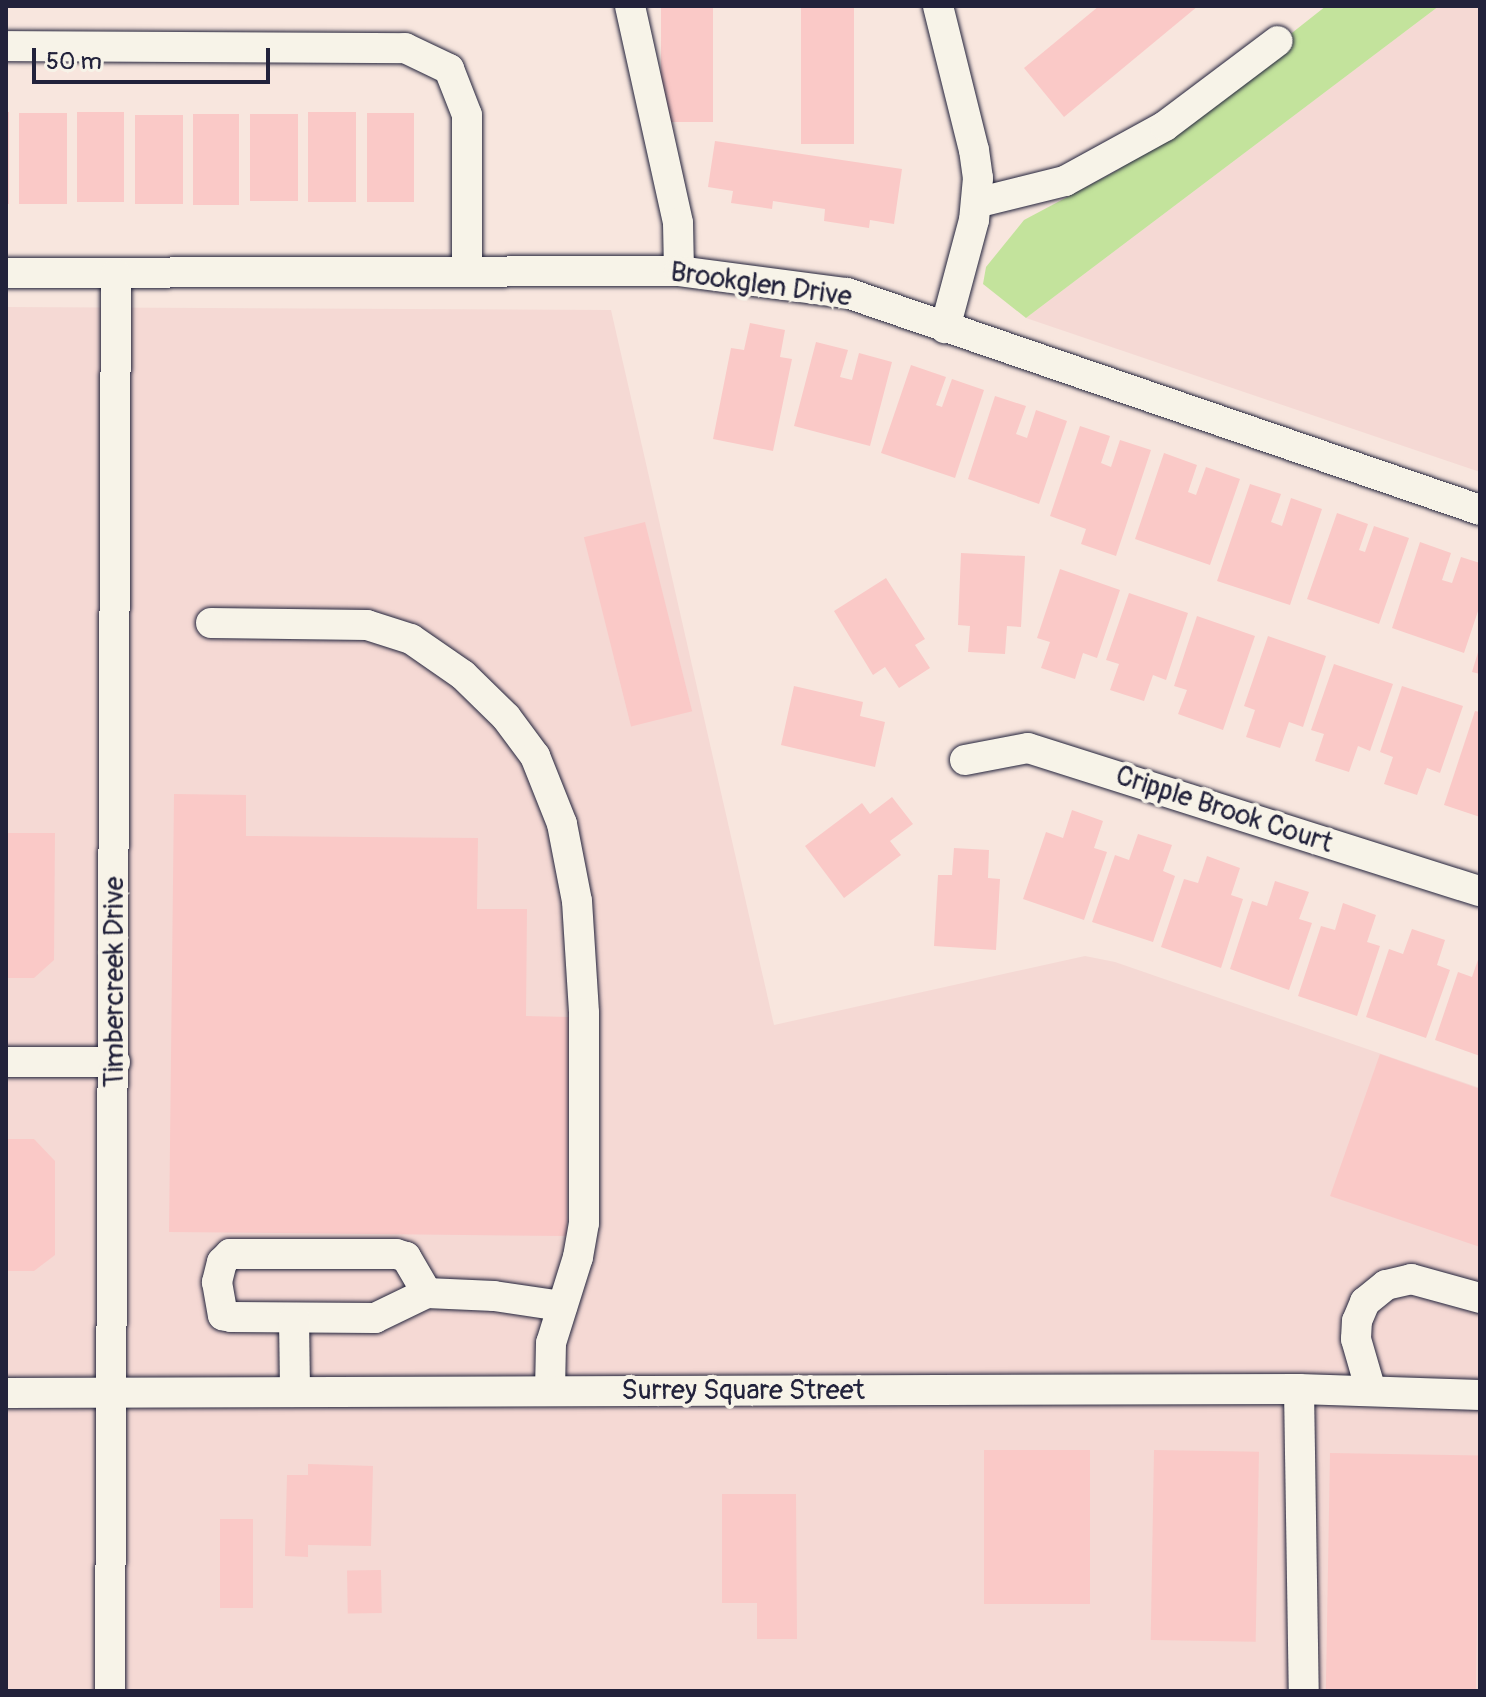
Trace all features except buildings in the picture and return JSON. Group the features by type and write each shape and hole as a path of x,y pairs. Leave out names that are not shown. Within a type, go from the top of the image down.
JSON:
{"street":[{"path":"630,6 678,223 679,271"},
{"path":"938,6 974,150 978,178 976,203 945,328"},
{"path":"976,203 1065,181 1165,126 1278,41"},
{"path":"6,46 405,48 449,69 467,115 467,270"},
{"name":"Brookglen Drive","path":"6,273 679,271 847,293 1480,510"},
{"name":"Timbercreek Drive","path":"110,1691 116,274"},
{"path":"211,623 367,625 411,639 463,675 506,717 535,756 562,824 577,901 584,1013 584,1223 551,1343 550,1391"},
{"name":"Cripple Brook Court","path":"965,760 1028,748 1480,891"},
{"path":"6,1062 115,1062"},
{"path":"427,1293 406,1257 396,1254 230,1254 222,1262 217,1282 223,1315 375,1318 427,1293 494,1296 562,1306"},
{"path":"1371,1391 1356,1339 1357,1321 1365,1302 1386,1285 1411,1279 1480,1298"},
{"path":"294,1318 295,1392"},
{"path":"1299,1389 1304,1691"},
{"name":"Surrey Square Street","path":"6,1393 1299,1389 1480,1395"}],"shaded area":[{"path":"1439,6 1480,6 1480,472 1026,318"},
{"path":"6,307 611,310 774,1025 1085,956 1115,962 1480,1088 1480,1691 6,1691"}],"green space":[{"path":"1326,6 1439,6 1026,318 983,284 986,267 1024,220 1118,170"}]}
